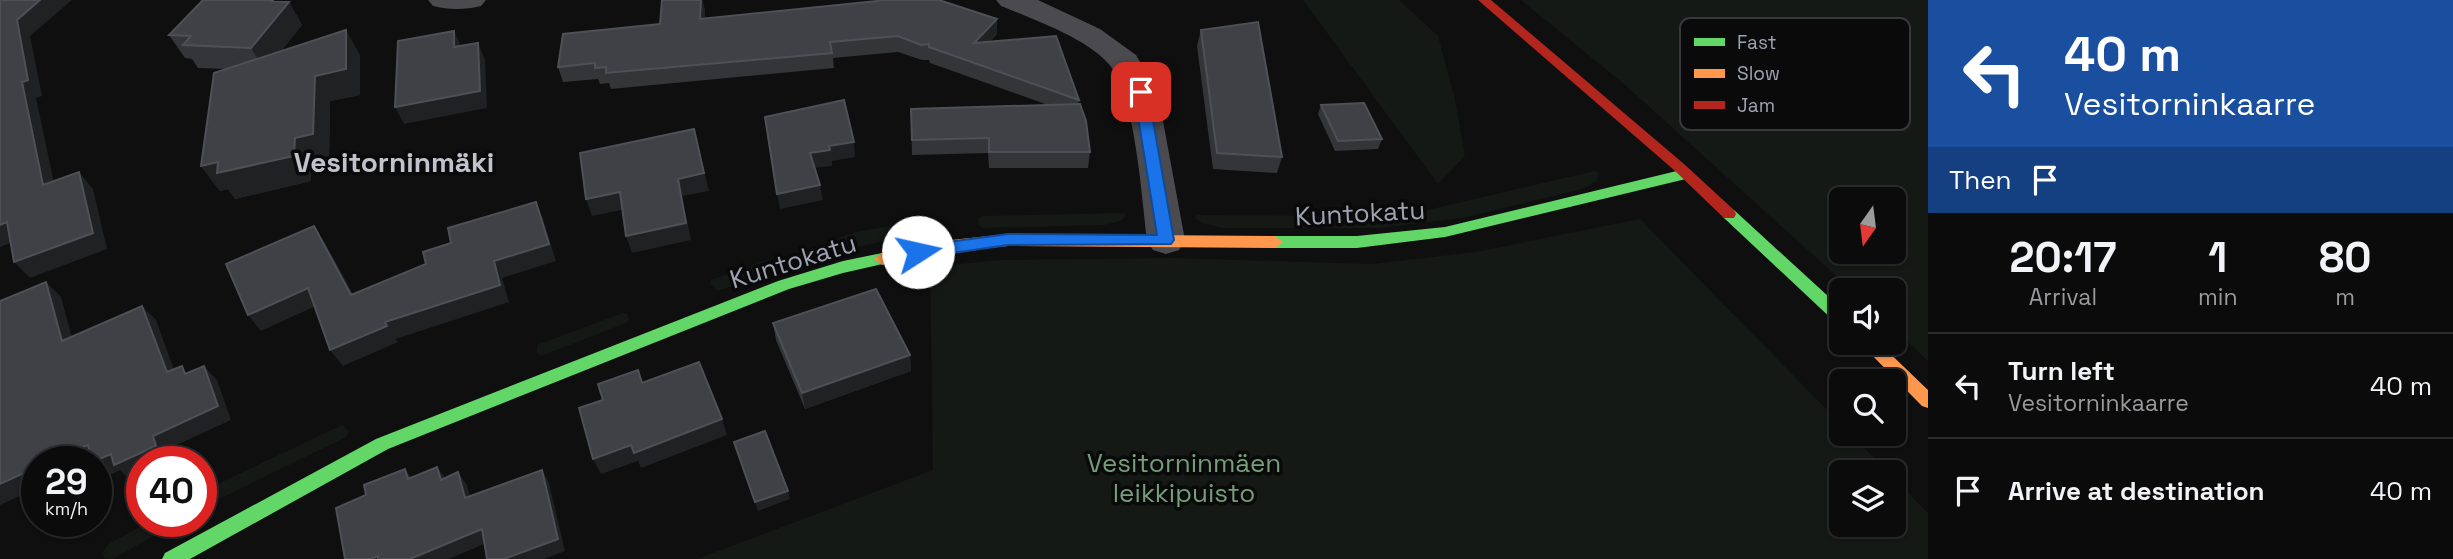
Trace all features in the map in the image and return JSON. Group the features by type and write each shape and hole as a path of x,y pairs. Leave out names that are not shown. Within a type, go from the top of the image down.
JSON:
{"street":[{"path":"443,0 471,0"},
{"path":"1011,0 1098,42 1125,61 1141,92 1166,240"},
{"path":"1485,0 1685,174 1829,307"},
{"name":"Kuntokatu","path":"172,559 382,444 784,285 843,267 942,247 1008,240 1357,242 1445,232 1685,174"},
{"path":"1880,355 1928,401"}],"green space":[{"path":"1303,0 1399,0 1438,36 1454,95 1465,156 1438,184"},
{"path":"1521,0 1928,0 1928,361 1906,340 1906,278 1839,278 1624,84"},
{"path":"1594,171 1599,173 1596,181 1582,189 1462,218 1380,228 1223,228 1194,218 1198,215 1331,216 1419,212"},
{"path":"1124,213 1126,216 1121,221 1104,225 982,228 978,218 982,216"},
{"name":"Vesitorninmäen leikkipuisto","path":"1640,219 1829,412 1829,446 1862,446 1876,460 1829,460 1829,537 1906,537 1906,490 1928,513 1928,559 697,559 933,470 930,267 1001,260 1173,258 1372,264 1476,252"},
{"path":"933,220 938,222 939,230 936,232 843,249 838,248 835,242 838,238 865,230"},
{"path":"767,260 772,261 772,272 718,291 710,284 711,280"},
{"path":"623,313 627,314 629,320 626,323 541,356 537,353 537,345"},
{"path":"342,425 349,432 346,437 217,500 217,484"},
{"path":"126,535 126,537 152,537 113,559 104,558 103,552 107,545"}],"building":[{"path":"0,0 40,0 17,20 28,80 22,82 43,185 79,172 93,233 14,262 7,222 0,225"},
{"path":"203,0 289,2 251,48 183,45 191,36 169,35"},
{"path":"662,0 701,0 700,19 878,0 939,0 997,19 974,43 1056,36 1079,100 929,47 929,44 921,45 898,36 830,42 832,53 606,73 606,67 595,68 595,63 558,67 563,34 660,24"},
{"path":"1258,22 1282,157 1217,153 1201,30"},
{"path":"346,30 346,69 315,76 313,134 295,138 294,156 217,173 218,162 201,166 214,73"},
{"path":"454,31 454,47 478,43 480,91 395,107 398,41"},
{"path":"844,100 854,142 829,146 830,150 810,153 820,185 777,194 765,117"},
{"path":"1364,103 1382,139 1338,141 1321,105"},
{"path":"1080,104 1086,121 1090,152 989,152 989,138 912,140 911,109"},
{"path":"694,129 704,173 678,179 686,223 626,236 620,192 586,199 580,153"},
{"path":"536,202 549,244 494,261 500,285 385,322 387,326 330,350 308,288 248,315 226,264 314,226 351,295 426,264 423,252 451,243 448,228"},
{"path":"46,282 62,341 142,306 167,372 182,366 185,374 204,366 218,406 153,436 156,446 126,446 126,460 114,465 112,446 21,446 21,474 0,484 0,301"},
{"path":"876,289 910,355 802,393 773,323"},
{"path":"699,362 722,419 634,453 631,445 593,459 579,408 603,400 598,384 638,370 642,383"},
{"path":"765,431 788,491 755,502 734,442"},
{"path":"437,467 441,480 458,472 465,498 542,470 558,539 504,559 487,559 482,529 410,559 378,559 378,556 372,559 345,559 336,508 366,495 364,485 405,469 408,479"}],"traffic: fast":[{"path":"1275,242 1357,242 1445,232 1685,174"},
{"path":"1729,214 1829,307"},
{"path":"172,559 382,444 784,285 843,267 882,259"}],"traffic: slow":[{"path":"882,259 942,247 1008,240 1275,242"},
{"path":"1880,355 1928,401"}],"traffic: jam":[{"path":"1484,0 1679,167 1729,214"}],"district":[{"name":"Vesitorninmäki","path":"394,162"}],"route":[{"path":"918,252 1008,240 1166,240 1141,92"}]}
